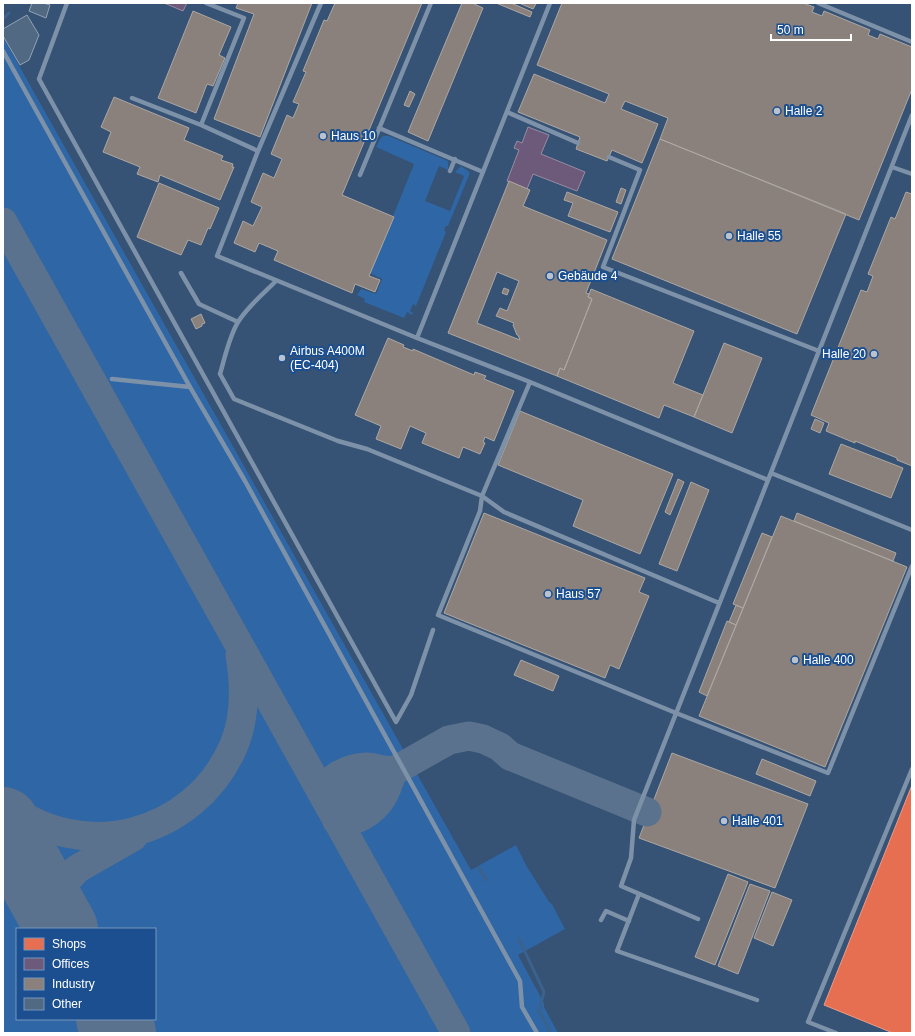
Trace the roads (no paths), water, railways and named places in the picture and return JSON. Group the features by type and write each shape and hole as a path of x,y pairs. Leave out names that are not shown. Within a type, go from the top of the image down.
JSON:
{"lane":[{"path":"67,3 39,79 396,722 410,695 433,630"},
{"path":"201,125 244,18 206,3"},
{"path":"321,3 258,151 217,256 768,480"},
{"path":"360,174 431,3"},
{"path":"416,338 550,3"},
{"path":"818,3 912,42"},
{"path":"3,51 190,387 245,481 520,981 522,1007 537,1033"},
{"path":"132,98 201,125 258,151"},
{"path":"507,112 578,143"},
{"path":"698,919 621,886 631,858 634,820 912,115"},
{"path":"379,128 483,172"},
{"path":"609,157 640,170 603,267 819,351"},
{"path":"450,170 455,159"},
{"path":"892,167 912,174"},
{"path":"181,273 199,304 238,322"},
{"path":"276,281 248,309 238,322 228,347 220,374 234,399 338,441 367,449 482,496 504,512 719,603"},
{"path":"112,379 190,387"},
{"path":"530,382 482,496 480,511 438,614 676,713 828,773 912,566"},
{"path":"771,474 912,530"},
{"path":"836,1033 808,1022 912,769"},
{"path":"639,894 617,951 757,1000"},
{"path":"601,920 606,911 629,921"}],"waterway":[{"path":"4,18 9,13"},
{"path":"479,868 486,880"},
{"path":"519,939 544,992 539,1011 551,1033"}],"place":[{"name":"Halle 2","path":"777,111"},
{"name":"Haus 10","path":"323,136"},
{"name":"Halle 55","path":"729,236"},
{"name":"Gebäude 4","path":"550,276"},
{"name":"Halle 20","path":"874,354"},
{"name":"Airbus A400M (EC-404)","path":"282,358"},
{"name":"Haus 57","path":"548,594"},
{"name":"Halle 400","path":"795,660"},
{"name":"Halle 401","path":"724,821"}]}
